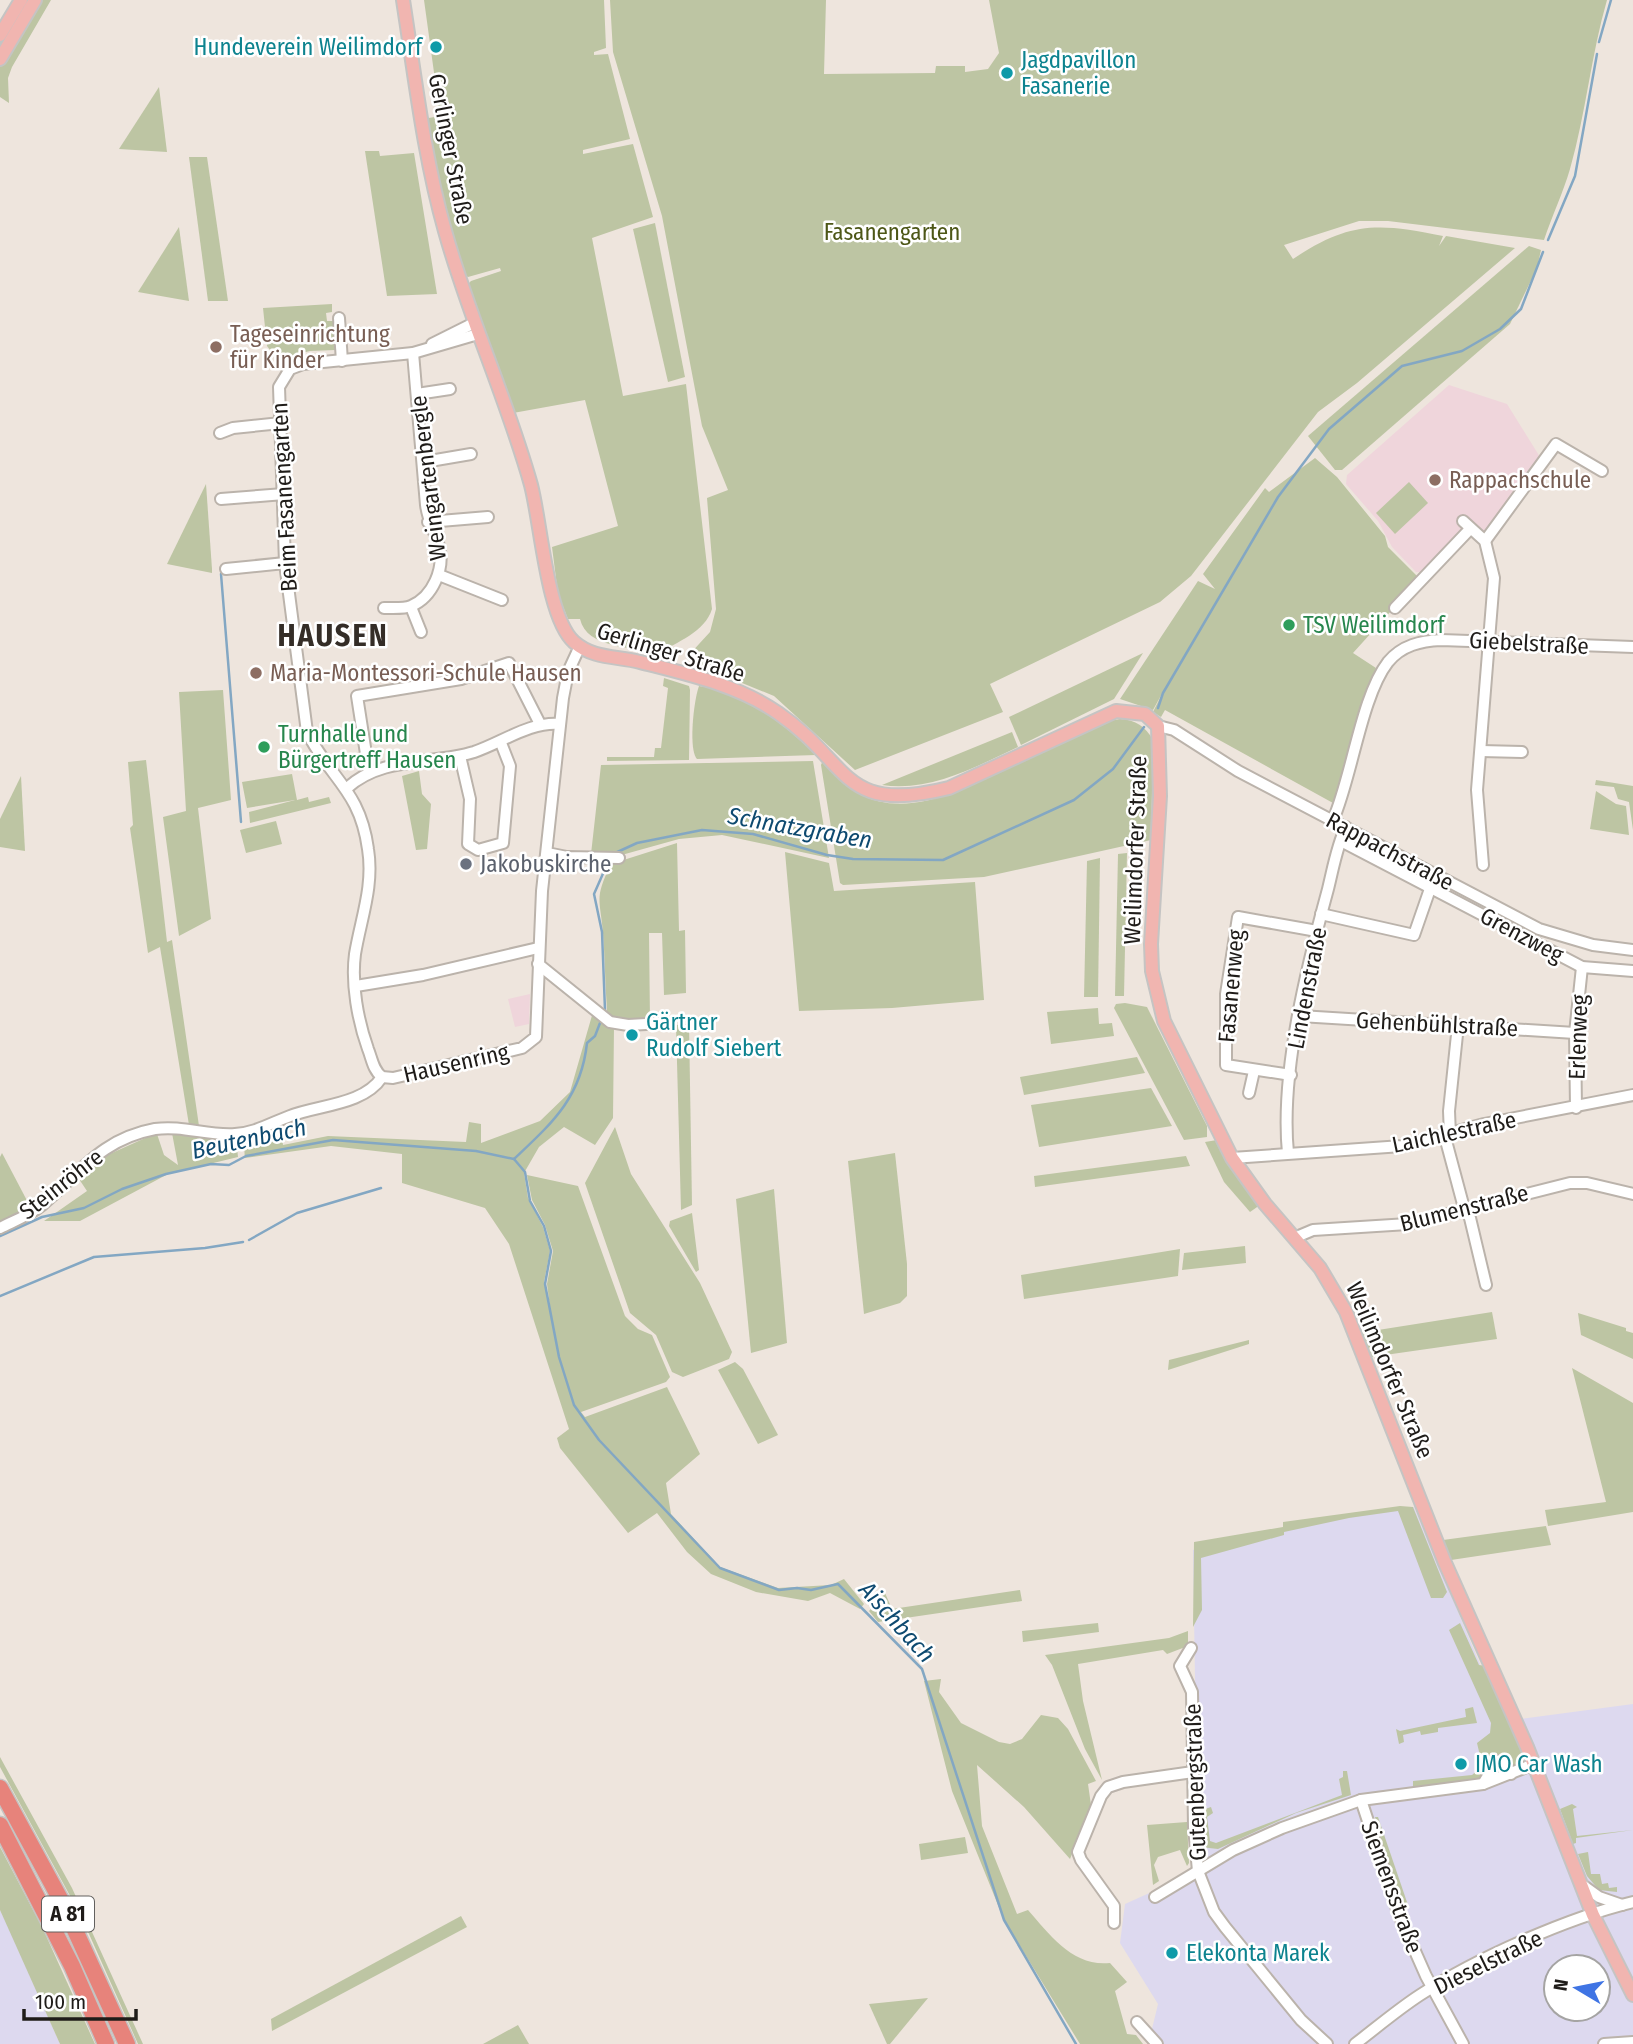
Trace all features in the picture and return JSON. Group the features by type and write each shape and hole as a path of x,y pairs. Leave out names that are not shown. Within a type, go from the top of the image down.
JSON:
{"highway":[{"name":"A 81","path":"0,1788 64,1906 127,2044"},
{"name":"A 81","path":"0,1825 72,1966 106,2044"}],"main road":[{"path":"0,35 21,0"},
{"path":"0,59 35,0"},
{"name":"Gerlinger Straße","path":"403,0 439,207 476,329 530,484 555,610 566,633 580,646 600,656 636,661 695,677 751,697 778,713 859,787 883,796 925,794 949,788 1116,711 1144,715 1158,726"},
{"name":"Weilimdorfer Straße","path":"1158,726 1160,796 1152,944 1157,1001 1164,1021 1232,1158 1249,1184 1331,1285 1346,1312 1445,1563 1534,1764 1593,1915 1633,1995"}],"street":[{"path":"339,318 342,360"},
{"name":"Beim Fasanengarten","path":"347,788 318,756 307,732 285,563 279,387 290,369 303,364 417,352 476,329"},
{"name":"Weingartenbergle","path":"411,607 426,594 439,575 440,549 428,522 417,394 417,352"},
{"path":"417,394 450,389"},
{"path":"220,433 233,428 281,423"},
{"path":"1485,541 1556,444 1602,471"},
{"path":"424,462 471,454"},
{"path":"220,499 284,494"},
{"path":"428,522 488,517"},
{"path":"1395,608 1467,525 1485,541 1494,578 1477,790 1483,865"},
{"path":"226,569 285,563"},
{"path":"439,575 502,600"},
{"path":"384,608 411,607 421,632"},
{"name":"Giebelstraße","path":"1333,820 1375,688 1390,660 1404,649 1428,640 1633,647"},
{"name":"Hausenring","path":"347,788 361,814 370,873 355,956 361,1028 374,1067 382,1077 393,1078 530,1044 538,1030 538,948 565,684 580,646"},
{"path":"369,773 357,696 461,679 509,663 540,724"},
{"path":"347,788 369,773 392,765 460,756 501,743 540,724 560,724"},
{"name":"Rappachstraße","path":"1158,726 1174,730 1238,771 1539,929 1586,944 1633,950"},
{"path":"460,756 470,799 468,844 478,850 503,843 510,766 501,743"},
{"path":"1481,751 1522,752"},
{"name":"Lindenstraße","path":"1288,1153 1284,1118 1300,1016 1321,914 1346,827"},
{"name":"Grenzweg","path":"1341,841 1582,967 1633,971"},
{"path":"547,853 612,858"},
{"path":"1321,914 1414,935 1431,886"},
{"name":"Fasanenweg","path":"1291,1075 1226,1065 1226,994 1238,917 1317,931"},
{"path":"356,986 423,975 538,948"},
{"path":"538,964 610,1022 628,1025 664,1023"},
{"name":"Erlenweg","path":"1576,1108 1575,1033 1582,967"},
{"name":"Gehenbühlstraße","path":"1300,1016 1575,1033"},
{"path":"1458,1025 1448,1136 1464,1208 1470,1217 1486,1285"},
{"name":"Fasanenweg","path":"1249,1093 1254,1071"},
{"name":"Hausenring","path":"285,1118 349,1099 374,1087 382,1077"},
{"name":"Laichlestraße","path":"1232,1158 1402,1146 1448,1136 1484,1124 1633,1096"},
{"name":"Steinröhre","path":"0,1228 41,1206 95,1154 137,1135 177,1127 238,1134 263,1129 285,1118"},
{"name":"Blumenstraße","path":"1294,1238 1313,1230 1408,1224 1570,1183 1587,1183 1633,1194"},
{"name":"Gutenbergstraße","path":"1191,1648 1180,1666 1192,1692 1198,1871 1214,1912 1225,1927 1301,2020 1327,2044"},
{"name":"Siemensstraße","path":"1483,1784 1497,1761 1503,1761 1511,1774"},
{"name":"Siemensstraße","path":"1464,2044 1433,1988 1392,1898 1361,1800 1483,1784 1534,1764"},
{"path":"1114,1923 1114,1906 1078,1852 1101,1796 1114,1784 1193,1772"},
{"path":"1155,1897 1233,1850 1282,1828 1361,1800"},
{"path":"1581,1884 1600,1897 1627,1904"},
{"name":"Dieselstraße","path":"1354,2044 1433,1988 1516,1946 1627,1904"},
{"path":"1137,2022 1157,2044"},
{"path":"1604,2044 1633,2042"}],"shaded area":[{"name":"Rappachschule","path":"1449,385 1507,404 1540,457 1483,533 1472,524 1424,572 1416,572 1392,547 1378,521 1346,484 1347,475"},
{"path":"530,994 529,1024 515,1027 508,999"},
{"path":"1414,1507 1524,1769 1534,1764 1512,1720 1633,1704 1633,2044 1164,2044 1152,2029 1158,2004 1120,1943 1125,1904 1198,1871 1193,1550 1336,1516"},
{"path":"0,1910 10,1930 60,2044 0,2044"}],"green space":[{"path":"41,0 51,0 12,67 8,78 9,103 0,97 0,67"},
{"path":"424,0 604,0 606,48 594,52 594,55 608,54 630,139 583,150 583,154 633,144 653,217 592,238 623,396 686,384 712,609 697,630 657,654 612,645 591,636 580,619 568,619 558,594 552,547 618,526 585,400 513,413 468,284 501,271 500,268 468,277 464,275 435,183 423,119 440,116"},
{"name":"Fasanengarten","path":"610,0 826,0 824,74 935,73 936,66 965,66 965,72 988,69 999,53 989,0 1607,0 1570,169 1544,240 1388,221 1359,221 1284,245 1293,259 1331,238 1348,232 1382,228 1443,236 1439,246 1446,236 1515,248 1357,383 1318,412 1191,576 1160,602 990,684 1003,712 855,770 774,696 691,662 688,656 710,632 716,609 707,498 728,490 702,426 662,216 613,52"},
{"path":"159,87 167,152 119,149"},
{"path":"365,151 379,151 380,156 414,153 437,294 387,296"},
{"path":"189,157 207,157 228,301 208,301"},
{"path":"655,223 685,377 668,382 633,229"},
{"path":"179,227 189,301 138,292"},
{"path":"1529,246 1541,250 1537,268 1510,324 1342,470 1335,470 1308,436"},
{"path":"332,304 332,312 326,313 327,321 334,321 335,350 310,351 277,359 267,346 263,308"},
{"name":"TSV Weilimdorf","path":"1315,458 1337,477 1385,536 1388,547 1420,579 1353,653 1376,668 1333,803 1165,710 1161,717 1153,712 1164,690 1153,710 1120,699 1198,581 1215,589 1203,574 1265,488 1269,492"},
{"path":"1409,482 1428,503 1395,534 1376,513"},
{"path":"206,484 212,569 212,573 167,564"},
{"path":"1143,653 1114,699 1021,745 1009,717"},
{"path":"664,678 689,686 689,760 607,761 607,757 654,757 655,748 661,748 668,688 663,686"},
{"path":"699,686 748,702 777,721 816,755 697,759 692,735"},
{"path":"223,690 231,800 198,808 211,919 179,936 163,817 186,811 179,692"},
{"path":"1120,719 1140,725 1153,740 1151,840 984,877 843,885 840,883 821,765 823,760 858,793 889,803 921,802 955,792 1090,727"},
{"path":"1012,732 1018,747 969,770 918,785 882,785"},
{"path":"146,760 167,942 172,940 199,1126 189,1125 160,947 148,953 130,828 133,825 128,762"},
{"path":"813,761 829,858 722,835 679,839 618,856 611,856 610,851 609,854 591,854 601,765"},
{"path":"419,771 422,794 431,804 427,849 416,850 402,776"},
{"path":"292,774 297,800 308,797 309,802 329,797 331,803 250,823 249,812 295,800 247,808 242,782"},
{"path":"21,776 25,851 0,847 0,819"},
{"path":"1596,780 1633,786 1633,830 1629,802 1618,799 1614,787 1595,785"},
{"path":"1596,791 1616,804 1626,806 1629,835 1590,829"},
{"path":"276,821 282,844 246,853 240,830"},
{"path":"677,843 679,931 685,930 686,993 664,995 662,933 649,933 650,1021 614,1021 605,1016 607,1010 600,898 602,885 611,864"},
{"path":"785,852 829,863 834,891 975,882 984,1000 892,1008 799,1011"},
{"path":"1127,853 1124,996 1115,996 1118,854"},
{"path":"1100,858 1098,997 1084,997 1087,861"},
{"path":"1116,1004 1147,1007 1207,1126 1207,1137 1184,1140 1114,1008"},
{"path":"1098,1008 1099,1024 1112,1023 1114,1036 1051,1044 1047,1012"},
{"path":"593,1012 614,1026 613,1118 595,1145 564,1127 539,1147 524,1173 528,1198 543,1227 550,1251 544,1282 550,1307 547,1284 553,1251 545,1225 532,1200 527,1175 578,1186 625,1316 638,1329 652,1335 670,1377 666,1382 581,1412 585,1417 667,1387 700,1454 666,1483 671,1514 720,1567 778,1588 831,1585 844,1579 864,1604 860,1609 830,1593 808,1601 756,1592 711,1574 687,1552 657,1513 628,1533 560,1448 557,1438 569,1429 509,1244 485,1208 402,1183 402,1154 331,1146 245,1158 249,1138 259,1131 280,1125 283,1145 328,1136 466,1142 469,1122 481,1124 481,1143 540,1121 570,1092"},
{"path":"689,1024 692,1205 681,1210 676,1025"},
{"path":"1137,1057 1145,1073 1024,1095 1020,1077"},
{"path":"1151,1088 1172,1126 1039,1147 1031,1105"},
{"path":"615,1127 631,1174 700,1283 732,1352 729,1359 683,1377 672,1372 656,1335 630,1313 585,1183"},
{"path":"172,1133 236,1139 238,1157 168,1174 80,1221 44,1221 87,1191 79,1179 103,1157 152,1135 157,1134 164,1155 178,1165"},
{"path":"1217,1140 1260,1205 1250,1212 1224,1182 1205,1142"},
{"path":"2,1153 33,1212 0,1226 0,1157"},
{"path":"895,1153 907,1264 907,1296 900,1303 864,1314 848,1161"},
{"path":"1186,1156 1190,1166 1035,1187 1034,1176"},
{"path":"774,1189 787,1343 751,1353 736,1199"},
{"path":"692,1213 699,1270 696,1272 669,1226 670,1221"},
{"path":"1245,1246 1246,1263 1182,1270 1184,1253"},
{"path":"1180,1249 1178,1276 1024,1299 1021,1275"},
{"path":"1492,1312 1497,1339 1371,1357 1359,1333"},
{"path":"1578,1313 1626,1328 1626,1331 1633,1333 1633,1359 1581,1335"},
{"path":"1249,1340 1249,1344 1168,1370 1169,1360"},
{"path":"735,1362 743,1369 778,1435 758,1444 718,1370"},
{"path":"1572,1368 1633,1403 1633,1512 1548,1526 1545,1510 1606,1502"},
{"path":"1400,1506 1413,1507 1447,1592 1443,1598 1431,1598 1398,1511 1284,1532 1284,1535 1201,1558 1202,1610 1193,1627 1194,1542 1283,1527 1283,1522"},
{"path":"1546,1526 1551,1545 1451,1560 1443,1540"},
{"path":"1020,1590 1022,1601 878,1622 869,1611 885,1593 892,1609"},
{"path":"1098,1623 1099,1632 1023,1642 1022,1631"},
{"path":"1460,1623 1479,1665 1486,1666 1521,1733 1525,1761 1511,1774 1413,1794 1413,1781 1472,1775 1479,1769 1481,1760 1477,1743 1490,1733 1491,1723 1449,1630"},
{"path":"1188,1631 1188,1646 1167,1654 1163,1650 1078,1664 1083,1701 1102,1780 1085,1749 1052,1665 1045,1655 1169,1638"},
{"path":"941,1679 939,1692 961,1723 999,1742 1010,1744 1022,1739 1041,1715 1058,1718 1068,1729 1096,1781 1088,1784 1091,1805 1070,1859 1024,1807 977,1765 982,1826 1017,1914 1028,1910 1054,1939 1074,1955 1097,1963 1110,1963 1127,1982 1115,1991 1127,2034 1136,2035 1143,2044 1080,2044 1004,1920 952,1791 924,1681"},
{"path":"1473,1707 1477,1723 1438,1728 1438,1732 1421,1735 1420,1731 1403,1735 1404,1742 1399,1744 1396,1729 1400,1731 1466,1717 1465,1709"},
{"path":"0,1757 72,1888 143,2044 138,2044 81,1916 0,1767"},
{"path":"1343,1771 1347,1771 1351,1795 1296,1813 1218,1849 1200,1847 1202,1810 1211,1807 1213,1813 1207,1817 1210,1841 1216,1843 1342,1795 1339,1779 1343,1777"},
{"path":"1572,1804 1577,1807 1573,1809 1577,1836 1633,1830 1576,1838 1576,1843 1573,1844 1560,1809"},
{"path":"1375,1817 1378,1817 1409,1908 1404,1910 1394,1887"},
{"path":"1187,1822 1189,1863 1187,1866 1180,1850 1158,1857 1154,1865 1159,1881 1153,1885 1147,1825"},
{"path":"965,1837 968,1853 921,1860 919,1844"},
{"path":"0,1847 43,1929 95,2044 60,2044 0,1910"},
{"path":"1588,1852 1591,1874 1600,1874 1602,1884 1608,1883 1609,1888 1617,1887 1617,1892 1599,1890 1587,1876 1578,1854"},
{"path":"461,1916 467,1927 272,2031 271,2019"},
{"path":"928,1998 890,2044 887,2044 869,2004"},
{"path":"518,2025 529,2044 483,2044"}],"waterway":[{"name":"Schnatzgraben","path":"1599,42 1611,0"},
{"name":"Schnatzgraben","path":"1548,240 1575,176 1597,54"},
{"name":"Schnatzgraben","path":"1158,708 1163,693 1278,497 1329,429 1402,366 1462,351 1500,329 1521,309 1543,252"},
{"path":"221,574 241,822"},
{"name":"Schnatzgraben","path":"613,854 637,843 702,830 753,834 827,855 853,859 943,860 1074,800 1113,769 1144,727"},
{"name":"Schnatzgraben","path":"605,1010 602,932 594,894 609,860"},
{"name":"Schnatzgraben","path":"514,1159 552,1121 571,1094 584,1062 587,1043 595,1036 600,1023"},
{"name":"Beutenbach","path":"0,1236 42,1217 84,1208 122,1189 166,1174 211,1164 229,1165 246,1156 333,1140 476,1151 514,1159"},
{"name":"Aischbach","path":"514,1159 525,1172 530,1201 544,1226 551,1251 545,1284 559,1357 574,1405 599,1440 720,1568 779,1590 811,1590 838,1584 922,1669 1004,1920 1076,2044"},
{"path":"249,1240 297,1213 381,1188"},
{"path":"0,1296 94,1257 205,1248 243,1242"}],"place":[{"name":"Hundeverein Weilimdorf","path":"436,47"},
{"name":"Jagdpavillon Fasanerie","path":"1007,73"},
{"name":"Tageseinrichtung für Kinder","path":"216,347"},
{"name":"Rappachschule","path":"1435,480"},
{"name":"TSV Weilimdorf","path":"1289,625"},
{"name":"Maria-Montessori-Schule Hausen","path":"256,673"},
{"name":"Turnhalle und Bürgertreff Hausen","path":"264,747"},
{"name":"Jakobuskirche","path":"466,864"},
{"name":"Gärtner Rudolf Siebert","path":"632,1035"},
{"name":"IMO Car Wash","path":"1461,1764"},
{"name":"Elekonta Marek","path":"1172,1953"}],"district":[{"name":"HAUSEN","path":"333,636"}]}
